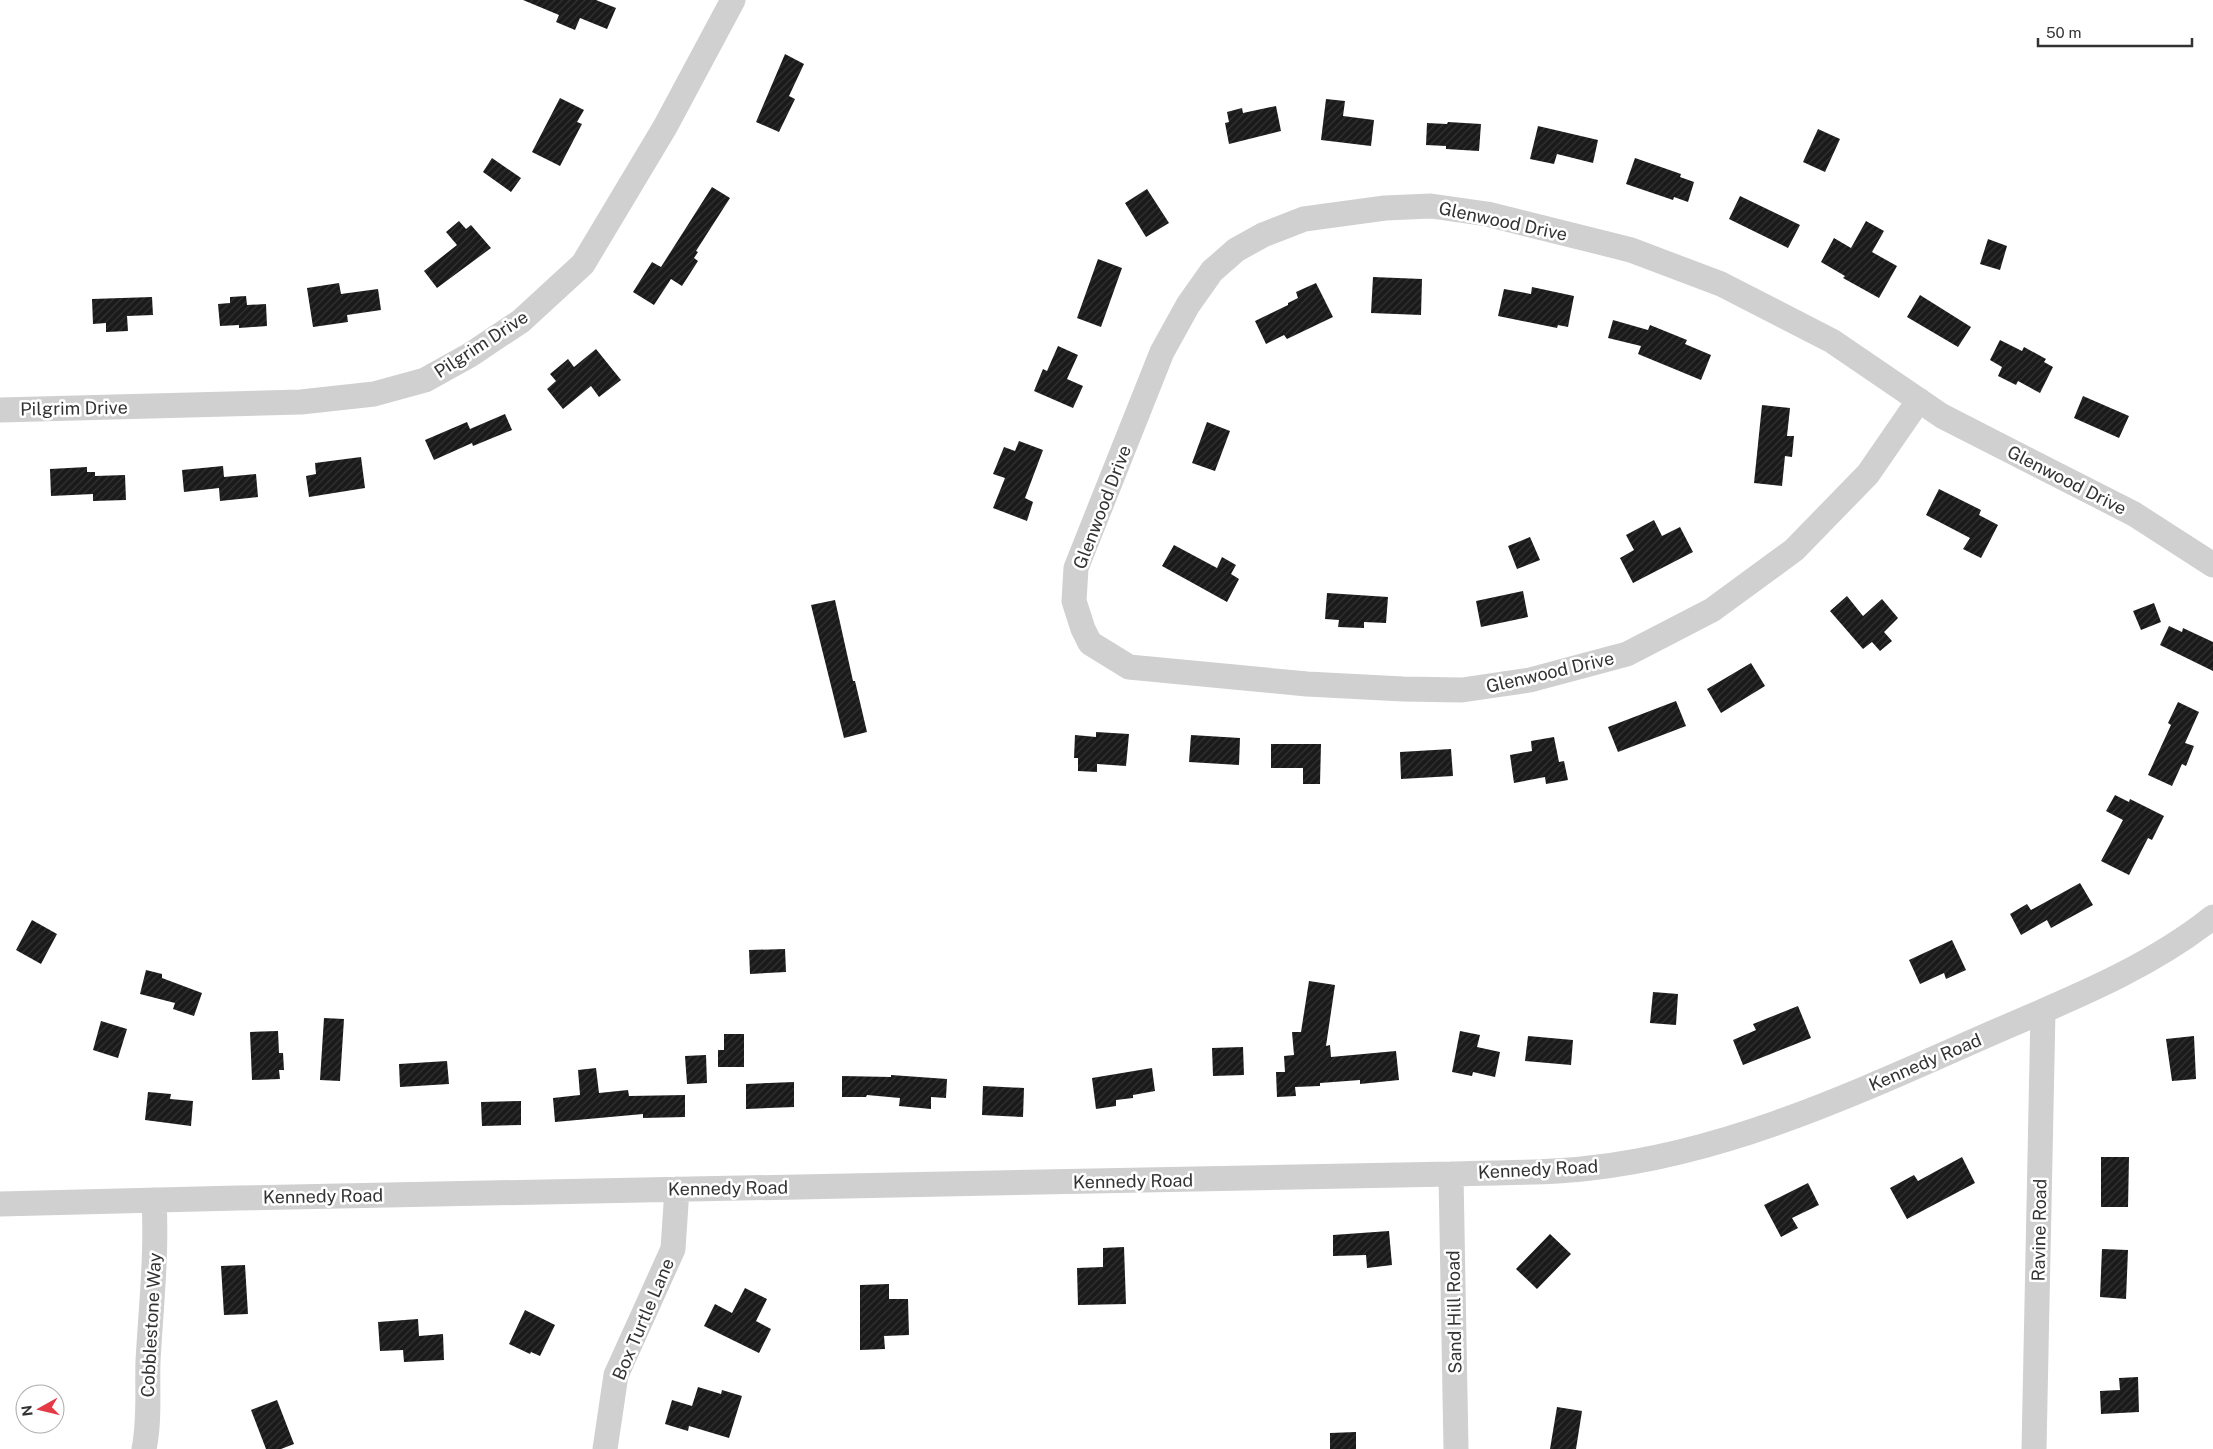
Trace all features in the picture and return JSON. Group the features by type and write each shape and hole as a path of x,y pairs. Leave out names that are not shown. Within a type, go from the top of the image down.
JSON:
{"street":[{"name":"Pilgrim Drive","path":"0,410 292,402 374,394 424,380 470,355 522,321 583,264 665,127 733,0"},
{"name":"Glenwood Drive","path":"1919,400 1868,474 1855,488 1794,550 1719,604 1627,654 1530,680 1462,690 1403,689 1307,684 1129,667 1090,643 1083,629 1074,601 1076,568 1162,352 1188,305 1212,271 1236,250 1263,235 1304,219 1385,208 1431,206 1487,214 1632,250 1721,284 1832,341 1919,400 1942,416 2134,514 2213,565"},
{"name":"Kennedy Road","path":"0,1204 1451,1174 1590,1168 1708,1146 1801,1115 2043,1011 2161,954 2213,917"},
{"name":"Ravine Road","path":"2034,1449 2043,1011"},
{"name":"Sand Hill Road","path":"1451,1174 1456,1449"},
{"name":"Box Turtle Lane","path":"605,1449 616,1375 673,1249 677,1189"},
{"name":"Cobblestone Way","path":"144,1449 148,1432 148,1362 156,1233 154,1200"}],"building":[{"path":"523,0 596,0 616,8 607,29 580,18 575,30 556,22 559,15"},
{"path":"785,54 804,64 789,96 795,99 779,132 756,122"},
{"path":"560,98 584,110 577,122 582,124 560,166 532,152"},
{"path":"1326,99 1345,101 1343,116 1374,120 1371,146 1321,140"},
{"path":"1276,106 1281,131 1229,144 1225,123 1229,122 1227,112 1242,108 1243,113"},
{"path":"1448,122 1481,124 1479,151 1446,149 1446,146 1426,145 1427,123 1447,124"},
{"path":"1538,126 1598,140 1593,163 1557,154 1554,164 1530,159"},
{"path":"1818,129 1840,139 1825,172 1803,162"},
{"path":"492,158 521,178 511,192 483,172"},
{"path":"1635,158 1681,174 1680,177 1694,182 1688,202 1674,197 1673,200 1626,184"},
{"path":"712,187 730,198 696,251 698,252 694,258 698,261 682,286 671,279 654,305 633,292 652,262 661,267"},
{"path":"1147,189 1169,223 1146,237 1125,203"},
{"path":"1740,196 1800,225 1788,248 1729,219"},
{"path":"459,221 466,229 471,225 491,248 437,288 424,271 457,245 446,232"},
{"path":"1866,221 1884,231 1872,252 1897,266 1879,298 1843,278 1845,276 1821,262 1834,238 1851,248"},
{"path":"1988,239 2007,246 2000,270 1980,264"},
{"path":"1098,259 1122,268 1101,327 1077,318"},
{"path":"1373,277 1422,279 1421,315 1371,313"},
{"path":"339,283 341,294 378,289 381,310 347,315 348,322 313,327 307,288"},
{"path":"1316,283 1333,317 1287,339 1284,335 1266,344 1255,321 1288,305 1288,303 1298,298 1296,292"},
{"path":"1532,287 1574,296 1568,327 1558,325 1557,328 1498,316 1504,289 1531,294"},
{"path":"1920,295 1971,327 1958,347 1907,317"},
{"path":"246,296 247,305 266,304 267,326 239,328 239,325 220,326 218,304 230,303 230,297"},
{"path":"152,297 153,315 127,316 128,331 106,332 106,323 93,324 92,299"},
{"path":"1613,320 1648,330 1650,325 1687,340 1685,344 1711,355 1701,380 1638,354 1641,346 1608,338"},
{"path":"2000,340 2022,351 2024,347 2046,359 2044,362 2053,367 2040,393 2018,381 2016,385 1998,376 2002,367 1990,360"},
{"path":"1058,346 1078,355 1067,379 1083,386 1073,408 1034,391 1043,369 1047,371"},
{"path":"596,349 621,380 599,397 591,386 563,409 547,389 556,381 550,374 568,359 574,367"},
{"path":"2083,396 2129,416 2119,438 2074,418"},
{"path":"1762,405 1790,408 1787,436 1794,436 1792,457 1785,456 1782,486 1754,483"},
{"path":"505,414 512,430 473,446 472,443 434,460 425,440 467,422 470,429"},
{"path":"1207,422 1230,431 1215,471 1192,463"},
{"path":"1019,441 1043,450 1025,498 1033,502 1027,521 993,508 1005,478 993,474 1004,447 1015,451"},
{"path":"361,457 365,488 309,497 306,476 316,474 315,463"},
{"path":"223,466 224,477 256,474 258,497 220,501 219,488 184,492 182,470"},
{"path":"87,467 87,472 95,472 95,476 125,475 126,500 93,501 93,494 51,496 50,469"},
{"path":"1939,489 1981,510 1979,515 1998,525 1981,558 1963,549 1970,538 1926,515"},
{"path":"1654,520 1662,536 1680,527 1693,552 1633,583 1620,558 1634,550 1626,535"},
{"path":"1530,537 1540,560 1517,569 1508,546"},
{"path":"1174,545 1217,568 1222,557 1236,565 1231,574 1239,579 1227,602 1162,566"},
{"path":"1523,591 1528,617 1481,627 1476,601"},
{"path":"1327,593 1388,597 1386,623 1364,622 1364,628 1338,627 1339,620 1325,619"},
{"path":"1847,596 1863,616 1882,599 1898,618 1884,632 1892,641 1880,651 1872,642 1863,649 1830,611"},
{"path":"835,600 853,681 855,681 867,732 844,738 811,605"},
{"path":"2154,603 2161,622 2141,630 2133,611"},
{"path":"2169,626 2182,632 2183,628 2213,642 2213,671 2160,645"},
{"path":"1751,663 1765,686 1721,713 1707,689"},
{"path":"1676,701 1686,726 1618,752 1608,727"},
{"path":"2178,702 2199,712 2185,743 2194,746 2186,766 2182,764 2172,786 2148,775 2171,725 2168,723"},
{"path":"1096,732 1129,734 1126,766 1097,764 1097,772 1078,771 1078,758 1074,758 1075,735 1096,737"},
{"path":"1191,735 1240,738 1239,765 1189,762"},
{"path":"1554,737 1559,762 1564,761 1568,780 1546,784 1545,777 1514,783 1510,755 1532,751 1531,741"},
{"path":"1271,744 1321,744 1320,784 1303,784 1303,768 1271,768"},
{"path":"1451,749 1453,776 1401,779 1400,752"},
{"path":"2115,795 2129,802 2130,799 2164,816 2152,840 2148,838 2129,875 2101,861 2123,820 2106,811"},
{"path":"2080,883 2093,905 2051,928 2047,920 2021,935 2010,914 2027,904 2031,910"},
{"path":"32,920 57,934 41,964 16,950"},
{"path":"1952,940 1966,970 1946,979 1944,973 1920,984 1909,960"},
{"path":"785,949 786,972 750,974 749,950"},
{"path":"146,970 162,974 162,978 202,993 194,1016 173,1009 175,1003 140,994"},
{"path":"1309,981 1335,985 1326,1046 1330,1045 1331,1057 1396,1051 1399,1080 1360,1084 1360,1080 1320,1083 1320,1086 1295,1087 1296,1096 1277,1097 1276,1072 1285,1072 1284,1056 1294,1055 1292,1032 1301,1032"},
{"path":"1653,992 1678,994 1676,1025 1650,1023"},
{"path":"1798,1006 1811,1038 1743,1065 1733,1040 1756,1030 1753,1024"},
{"path":"324,1018 344,1019 340,1081 320,1080"},
{"path":"101,1021 127,1029 118,1058 93,1050"},
{"path":"278,1031 279,1053 283,1053 284,1070 279,1070 280,1079 252,1080 250,1032"},
{"path":"1460,1031 1480,1035 1477,1047 1500,1052 1495,1077 1473,1072 1472,1076 1452,1072"},
{"path":"724,1034 744,1034 744,1067 718,1067 718,1050 724,1050"},
{"path":"1528,1036 1573,1040 1571,1065 1525,1061"},
{"path":"2194,1036 2196,1079 2172,1081 2166,1039"},
{"path":"1243,1047 1244,1075 1213,1076 1212,1048"},
{"path":"706,1055 707,1083 687,1084 685,1056"},
{"path":"447,1061 449,1084 400,1087 399,1064"},
{"path":"596,1068 599,1093 628,1090 629,1096 685,1095 685,1117 643,1118 643,1114 555,1122 553,1098 580,1095 578,1070"},
{"path":"1152,1068 1155,1091 1133,1095 1133,1098 1116,1100 1116,1106 1096,1109 1092,1078"},
{"path":"891,1075 947,1079 946,1098 931,1097 931,1109 899,1106 900,1098 867,1095 866,1097 842,1097 842,1076 891,1077"},
{"path":"794,1082 794,1107 746,1109 746,1084"},
{"path":"983,1086 1024,1088 1023,1117 982,1115"},
{"path":"148,1092 171,1094 170,1099 193,1101 191,1126 145,1120"},
{"path":"521,1101 521,1125 482,1126 481,1102"},
{"path":"1962,1157 1975,1183 1907,1219 1890,1188 1914,1175 1918,1181"},
{"path":"2101,1157 2129,1157 2128,1207 2101,1207"},
{"path":"1808,1183 1819,1205 1792,1218 1798,1228 1781,1237 1764,1205"},
{"path":"1389,1231 1392,1265 1367,1268 1366,1255 1333,1256 1333,1235"},
{"path":"1550,1234 1571,1254 1537,1289 1516,1269"},
{"path":"1124,1247 1126,1304 1078,1305 1077,1268 1103,1267 1103,1248"},
{"path":"2102,1249 2128,1250 2126,1299 2100,1297"},
{"path":"245,1265 248,1314 224,1315 221,1266"},
{"path":"889,1284 889,1299 908,1299 909,1335 884,1336 885,1349 860,1350 860,1285"},
{"path":"745,1288 767,1299 756,1321 771,1329 759,1353 704,1326 715,1304 732,1313"},
{"path":"525,1310 555,1325 540,1356 531,1352 530,1354 509,1344"},
{"path":"418,1319 419,1336 443,1334 444,1360 404,1362 403,1350 380,1351 378,1322"},
{"path":"2138,1377 2139,1412 2101,1414 2100,1391 2120,1390 2119,1378"},
{"path":"698,1387 721,1394 722,1390 742,1396 729,1438 689,1426 688,1431 665,1424 672,1400 692,1406"},
{"path":"277,1400 294,1444 281,1449 266,1449 251,1410"},
{"path":"1557,1407 1582,1411 1576,1449 1550,1449"},
{"path":"1356,1432 1356,1449 1330,1449 1330,1433"}]}
